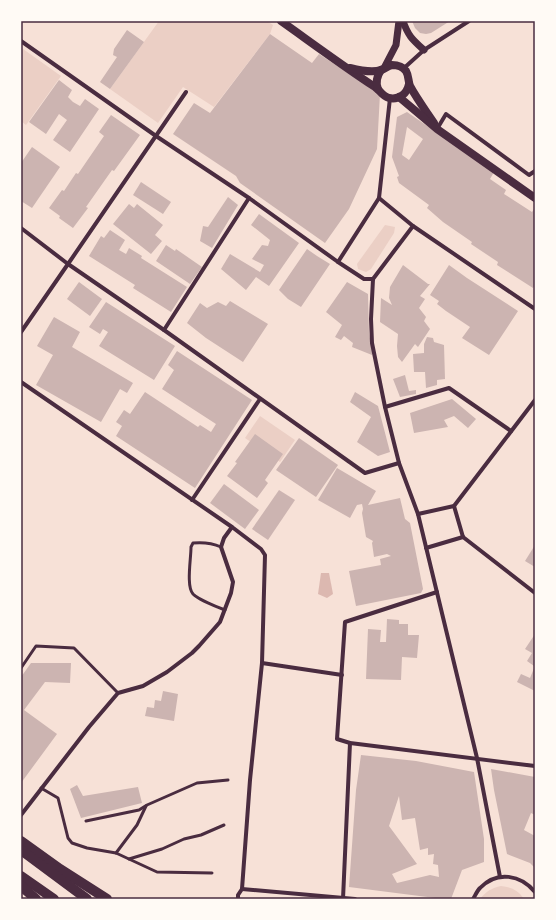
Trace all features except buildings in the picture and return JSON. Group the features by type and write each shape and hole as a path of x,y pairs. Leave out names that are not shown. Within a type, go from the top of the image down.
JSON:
{"highway":[{"path":"21,841 60,869 107,899"},
{"path":"21,850 88,899"},
{"path":"21,876 54,899"},
{"path":"21,886 36,899"}],"main road":[{"path":"281,21 345,67 378,89 385,96 390,98 399,97 406,93 409,84 408,76 399,66 394,65 383,69 364,71 345,67"},
{"path":"378,89 377,78 383,69"},
{"path":"409,84 438,129"},
{"path":"399,97 438,129 535,198"}],"street":[{"path":"383,69 396,45 399,21"},
{"path":"403,21 410,37 424,50"},
{"path":"403,69 424,50 469,21"},
{"path":"21,40 156,136 249,198 338,262 364,279 373,279"},
{"path":"21,332 186,92"},
{"path":"338,262 379,198 390,98"},
{"path":"438,129 446,114 529,175 535,171"},
{"path":"164,330 249,198"},
{"path":"379,198 413,226 535,309"},
{"path":"413,226 373,279 371,319 372,342 385,407 399,463 418,514 476,758 500,877"},
{"path":"21,228 68,264 164,330 365,473 399,463"},
{"path":"21,382 232,527 261,549 266,557 262,663 250,780 242,889 238,895 238,899"},
{"path":"385,407 449,388 512,431"},
{"path":"192,500 260,398"},
{"path":"418,514 454,506 535,400"},
{"path":"454,506 463,537 535,593"},
{"path":"21,815 89,727 118,693 143,686 167,672 192,653 220,622 234,582 220,547 224,538 232,527"},
{"path":"426,548 463,537"},
{"path":"436,592 345,622 338,740 350,743 535,766"},
{"path":"262,663 342,674"},
{"path":"343,898 350,743"},
{"path":"473,899 480,889 489,881 500,877 511,877 521,880 530,886 535,892"},
{"path":"242,889 355,899"}],"lane":[{"path":"220,547 214,544 199,542 193,543 191,547 190,586 193,594 214,606 225,610"},
{"path":"21,668 36,646 74,648 118,693"},
{"path":"86,821 139,810 147,804 197,783 228,780"},
{"path":"41,788 58,798 68,838 72,843 87,848 116,853 157,872 212,873"},
{"path":"116,853 137,825 147,804"},
{"path":"129,859 162,849 184,839 201,835 224,825"}],"shaded area":[{"path":"159,21 267,21 273,25 270,34 214,107 183,87 158,123 110,89"},
{"path":"23,49 61,76 26,125 21,121 21,52"},
{"path":"385,225 395,227 394,233 371,269 366,272 358,269 357,264"},
{"path":"260,416 295,440 280,462 245,438"},
{"path":"321,573 329,573 333,594 327,598 318,594"},
{"path":"501,886 514,890 524,899 480,899 489,890"}]}
